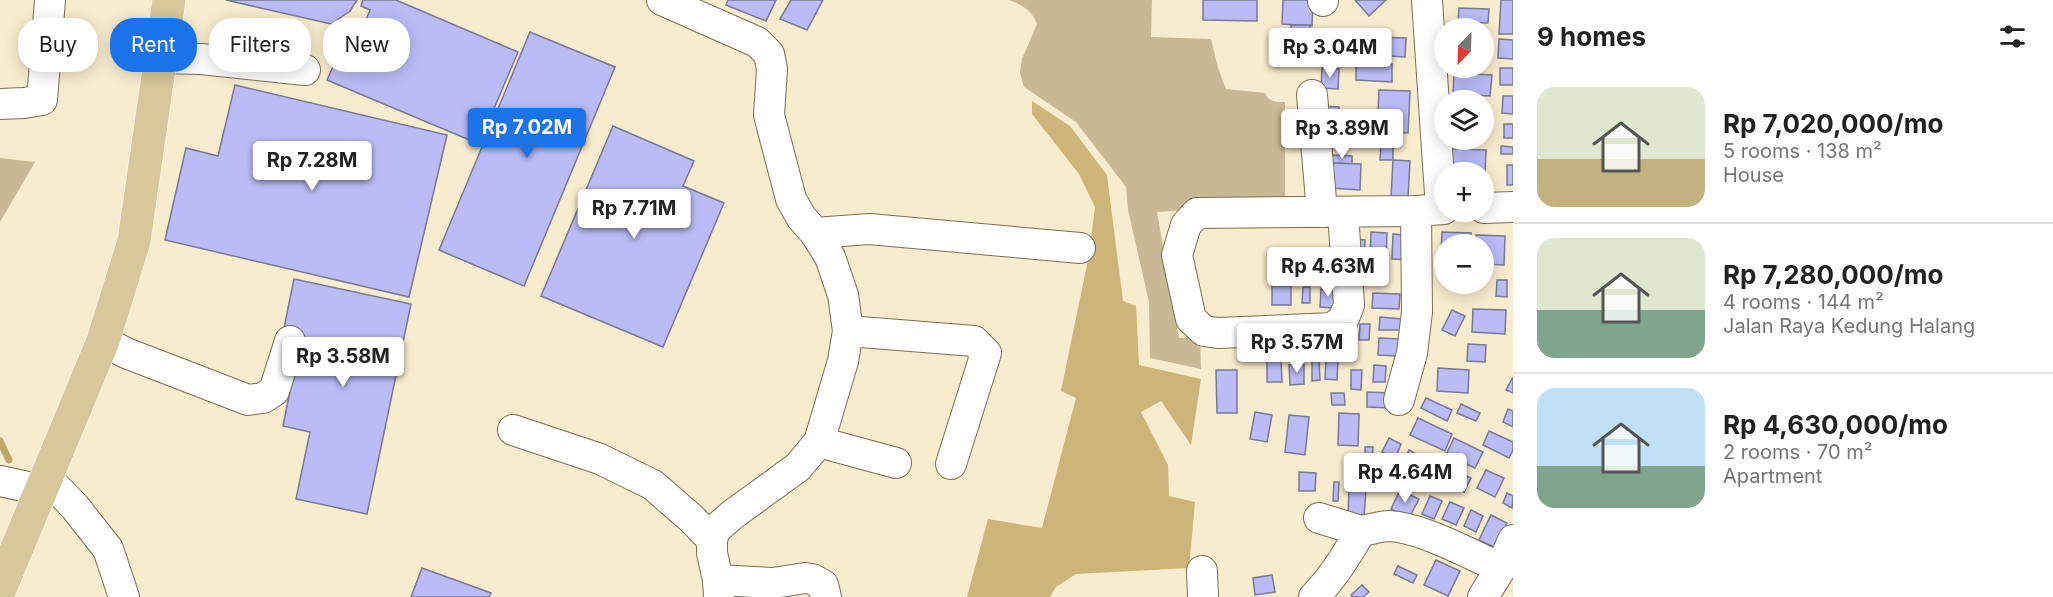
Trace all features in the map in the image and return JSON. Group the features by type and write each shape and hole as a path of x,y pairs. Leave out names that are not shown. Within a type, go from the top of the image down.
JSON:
{"main road":[{"path":"166,18 169,0"},
{"path":"0,589 103,342 134,241 158,72"}],"street":[{"path":"0,104 42,100 50,0"},
{"path":"662,0 757,42 769,54 772,69 769,115 791,199 830,257 843,295 848,331 843,361 819,442 798,467 715,530 712,554 719,589 805,578 823,585 826,597"},
{"path":"1399,400 1413,352 1417,312 1434,210 1427,0"},
{"path":"1312,95 1333,212 1349,305 1344,318 1333,328 1218,333 1204,331 1191,320 1177,255 1186,225 1197,213 1333,212 1434,210"},
{"path":"1494,208 1513,207"},
{"path":"815,233 869,230 1080,248"},
{"path":"848,331 974,341 986,353 951,464"},
{"path":"103,342 248,400 263,398 274,391 290,341"},
{"path":"513,430 600,459 653,485 712,540"},
{"path":"819,442 896,463"},
{"path":"0,481 44,484 94,530 108,549 124,597"},
{"path":"1319,518 1361,531 1389,526 1414,531 1501,568"},
{"path":"1314,597 1340,565 1361,531"},
{"path":"1483,597 1501,568 1513,540"}],"shaded area":[{"path":"1009,0 1152,0 1151,37 1211,39 1226,89 1265,93 1271,100 1285,102 1285,203 1157,212 1179,338 1200,338 1201,369 1150,358 1149,302 1128,210 1126,187 1076,122 1024,87 1020,73 1022,59 1037,24 1026,9"},
{"path":"1032,101 1070,126 1107,175 1123,301 1136,306 1139,365 1201,379 1191,445 1161,401 1141,412 1168,465 1169,496 1195,502 1189,568 1076,574 1056,587 1050,597 967,597 988,519 1042,528 1076,398 1061,391 1088,260 1095,207 1079,174 1032,114"},
{"path":"0,158 35,162 0,222"}],"building":[{"path":"226,0 357,0 350,11 340,18 323,18 323,22"},
{"path":"363,0 396,0 518,52 479,144 327,80 331,72 410,72 410,18 367,18 370,10 361,6"},
{"path":"728,0 776,0 766,21 726,5"},
{"path":"791,0 823,0 807,30 780,19"},
{"path":"1203,0 1257,0 1257,21 1203,20"},
{"path":"1283,0 1313,0 1312,26 1282,24"},
{"path":"1355,0 1386,0 1369,16"},
{"path":"1501,0 1513,0 1513,34 1499,34"},
{"path":"1459,8 1489,9 1488,18 1458,18"},
{"path":"1291,25 1310,25 1308,61 1290,60"},
{"path":"530,32 615,67 524,286 439,250"},
{"path":"1375,37 1406,38 1405,57 1374,55"},
{"path":"1499,39 1513,40 1513,59 1498,58"},
{"path":"1356,62 1392,64 1392,82 1356,80"},
{"path":"1322,68 1339,69 1338,89 1321,88"},
{"path":"1500,68 1513,68 1513,85 1500,85"},
{"path":"1454,78 1492,78 1491,90 1453,90"},
{"path":"235,85 447,135 409,297 165,240 186,148 218,156"},
{"path":"1379,90 1410,91 1408,133 1377,132"},
{"path":"1503,96 1513,96 1513,114 1502,113"},
{"path":"1319,106 1339,107 1338,141 1318,141"},
{"path":"1504,124 1513,124 1513,138 1504,138"},
{"path":"613,126 694,161 683,186 724,203 663,347 541,296"},
{"path":"1381,143 1393,144 1393,160 1380,160"},
{"path":"1501,146 1513,147 1513,154 1501,154"},
{"path":"1452,150 1486,150 1486,162 1451,162"},
{"path":"1332,155 1352,156 1352,164 1332,163"},
{"path":"1393,160 1410,161 1408,198 1391,197"},
{"path":"1332,163 1361,164 1360,190 1331,188"},
{"path":"1507,165 1513,165 1513,185 1507,185"},
{"path":"1371,232 1387,233 1386,261 1370,261"},
{"path":"1442,232 1471,233 1471,234 1442,234"},
{"path":"1393,234 1414,236 1412,260 1392,259"},
{"path":"1494,236 1505,236 1504,265 1494,264"},
{"path":"1354,239 1365,240 1364,281 1352,280"},
{"path":"1373,270 1385,270 1384,284 1372,284"},
{"path":"294,279 411,304 367,514 296,499 310,432 283,426 302,332 284,328"},
{"path":"1497,280 1507,280 1507,297 1496,296"},
{"path":"1272,286 1291,286 1291,305 1272,305"},
{"path":"1303,287 1310,287 1310,303 1302,303"},
{"path":"1321,289 1335,290 1334,308 1320,307"},
{"path":"1373,293 1400,294 1399,309 1372,308"},
{"path":"1473,309 1506,310 1505,334 1472,332"},
{"path":"1452,310 1465,316 1455,336 1442,330"},
{"path":"1380,317 1402,319 1402,330 1379,330"},
{"path":"1360,324 1370,324 1369,340 1359,340"},
{"path":"1379,338 1400,339 1399,356 1378,355"},
{"path":"1468,344 1486,345 1485,362 1467,361"},
{"path":"1347,350 1356,350 1356,358 1347,357"},
{"path":"1267,359 1281,359 1282,382 1267,382"},
{"path":"1326,359 1338,360 1337,380 1325,379"},
{"path":"1312,360 1319,360 1320,380 1312,381"},
{"path":"1304,364 1304,384 1290,385 1289,365"},
{"path":"1374,365 1386,366 1385,382 1373,382"},
{"path":"1438,368 1469,370 1468,393 1437,391"},
{"path":"1216,370 1237,370 1237,413 1217,413"},
{"path":"1351,370 1362,370 1361,390 1351,389"},
{"path":"1513,377 1513,393 1506,390"},
{"path":"1367,392 1392,393 1391,408 1367,407"},
{"path":"1331,393 1344,393 1345,405 1332,405"},
{"path":"1426,398 1452,410 1447,421 1421,408"},
{"path":"1461,404 1480,413 1476,421 1457,413"},
{"path":"1508,409 1513,411 1513,427 1503,422"},
{"path":"1255,412 1272,415 1267,442 1250,439"},
{"path":"1339,413 1359,414 1358,446 1338,445"},
{"path":"1289,415 1309,417 1305,455 1285,452"},
{"path":"1418,418 1452,434 1445,451 1410,435"},
{"path":"1489,431 1513,442 1513,450 1509,458 1483,445"},
{"path":"1389,438 1401,444 1395,459 1382,452"},
{"path":"1454,438 1483,452 1475,468 1446,455"},
{"path":"1365,447 1373,447 1372,466 1365,466"},
{"path":"1409,450 1418,455 1411,469 1402,465"},
{"path":"1425,456 1443,464 1437,476 1419,467"},
{"path":"1486,470 1504,478 1495,497 1477,488"},
{"path":"1299,472 1316,473 1315,491 1299,491"},
{"path":"1462,474 1471,478 1464,492 1456,488"},
{"path":"1334,482 1339,482 1338,501 1333,501"},
{"path":"1349,489 1366,490 1364,517 1348,517"},
{"path":"1400,490 1419,499 1409,518 1391,509"},
{"path":"1507,493 1513,496 1512,508 1503,503"},
{"path":"1430,496 1442,501 1434,519 1422,514"},
{"path":"1450,502 1464,508 1456,525 1442,519"},
{"path":"1471,510 1483,516 1476,532 1464,526"},
{"path":"1491,515 1507,523 1496,548 1479,540"},
{"path":"1436,560 1460,571 1448,596 1424,585"},
{"path":"1398,566 1417,575 1413,583 1394,574"},
{"path":"422,568 491,593 489,597 411,597"},
{"path":"1272,575 1275,592 1255,595 1253,578"},
{"path":"1362,585 1369,592 1363,597 1353,597 1351,595"}],"waterway":[{"path":"0,441 9,460"}]}
